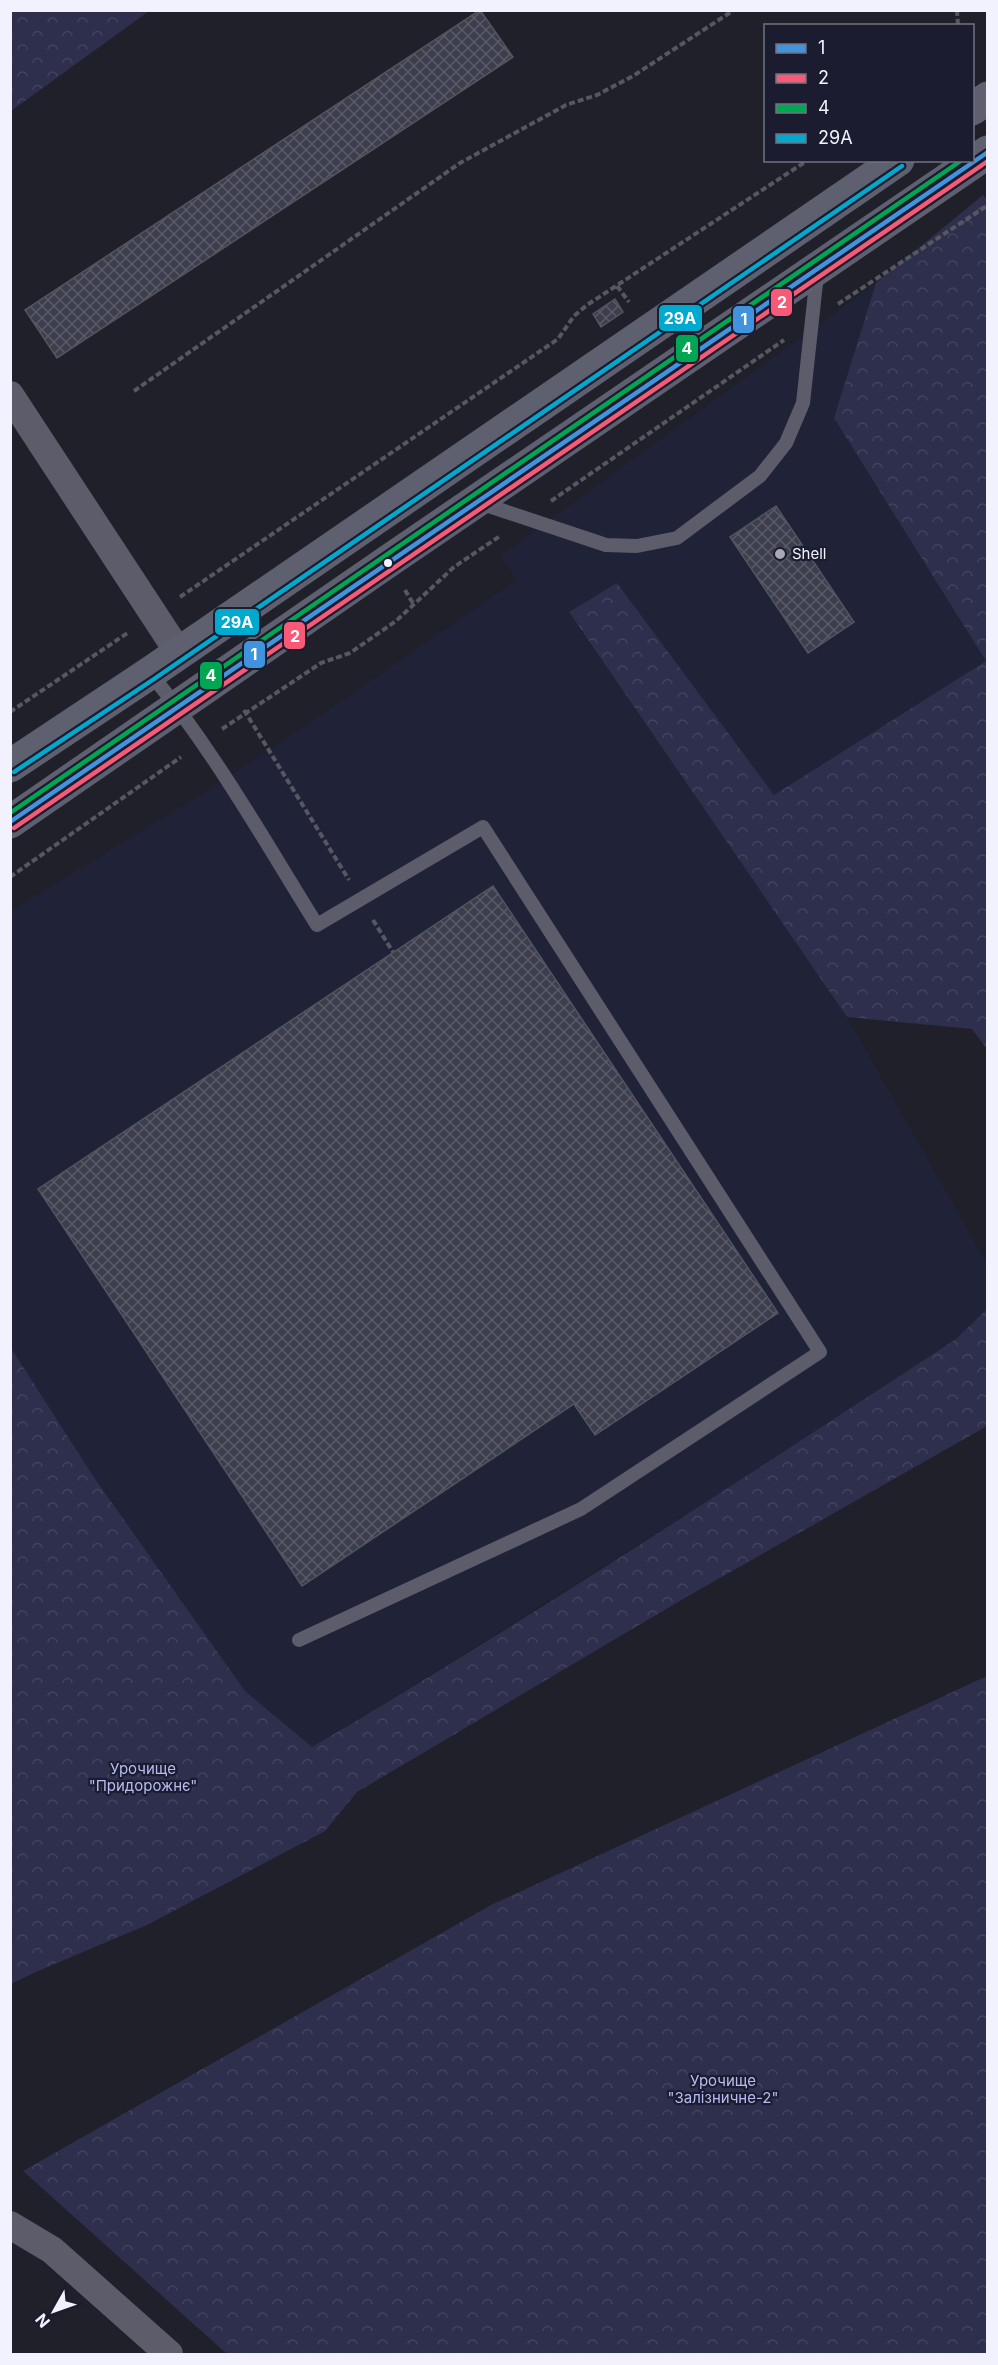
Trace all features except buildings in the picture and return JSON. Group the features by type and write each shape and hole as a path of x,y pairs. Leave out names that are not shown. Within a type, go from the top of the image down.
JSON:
{"main road":[{"path":"974,108 987,99"},
{"path":"974,161 987,152"},
{"path":"10,766 150,673 895,162"},
{"path":"10,822 972,162"}],"street":[{"path":"10,395 179,652"},
{"path":"10,2225 52,2250 169,2355"}],"lane":[{"path":"476,501 606,545 637,546 676,538 760,477 786,443 803,403 818,267"},
{"path":"150,673 177,706 202,743 317,925 483,827 820,1352 581,1509 299,1640"}],"path":[{"path":"134,391 460,163 566,105 597,95 633,76 734,10"},
{"path":"174,602 558,339 574,316 587,305 805,162"},
{"path":"10,878 246,712 321,663 350,652 396,621 454,567 812,321 987,206"},
{"path":"10,712 136,628"},
{"path":"219,678 246,712 393,952"}],"shaded area":[{"path":"876,283 834,418 986,661 774,795 617,583 569,613 847,1017 987,1264 987,1309 956,1339 738,1482 312,1747 245,1691 93,1476 11,1348 11,911 279,744 517,580 500,556"}],"green space":[{"path":"11,10 149,10 149,11 11,111"},
{"path":"983,195 988,201 987,1049 972,1029 847,1017 569,612 617,583 774,795 986,661 834,418 876,283"},
{"name":"Урочище \"Придорожнє\"","path":"987,1309 987,1426 683,1599 357,1792 325,1831 147,1925 11,1984 11,1348 93,1476 245,1691 312,1747 556,1598 717,1495 956,1339"},
{"name":"Урочище \"Залізничне-2\"","path":"987,1676 987,2354 227,2354 23,2171 491,1905"}],"transit line":[{"name":"1","path":"974,162 988,152"},
{"name":"2","path":"14,828 988,161"},
{"name":"4","path":"10,813 959,162"},
{"name":"1","path":"10,822 973,162"},
{"name":"29A","path":"14,772 154,679 902,166"}],"place":[{"name":"Shell","path":"780,554"}]}
